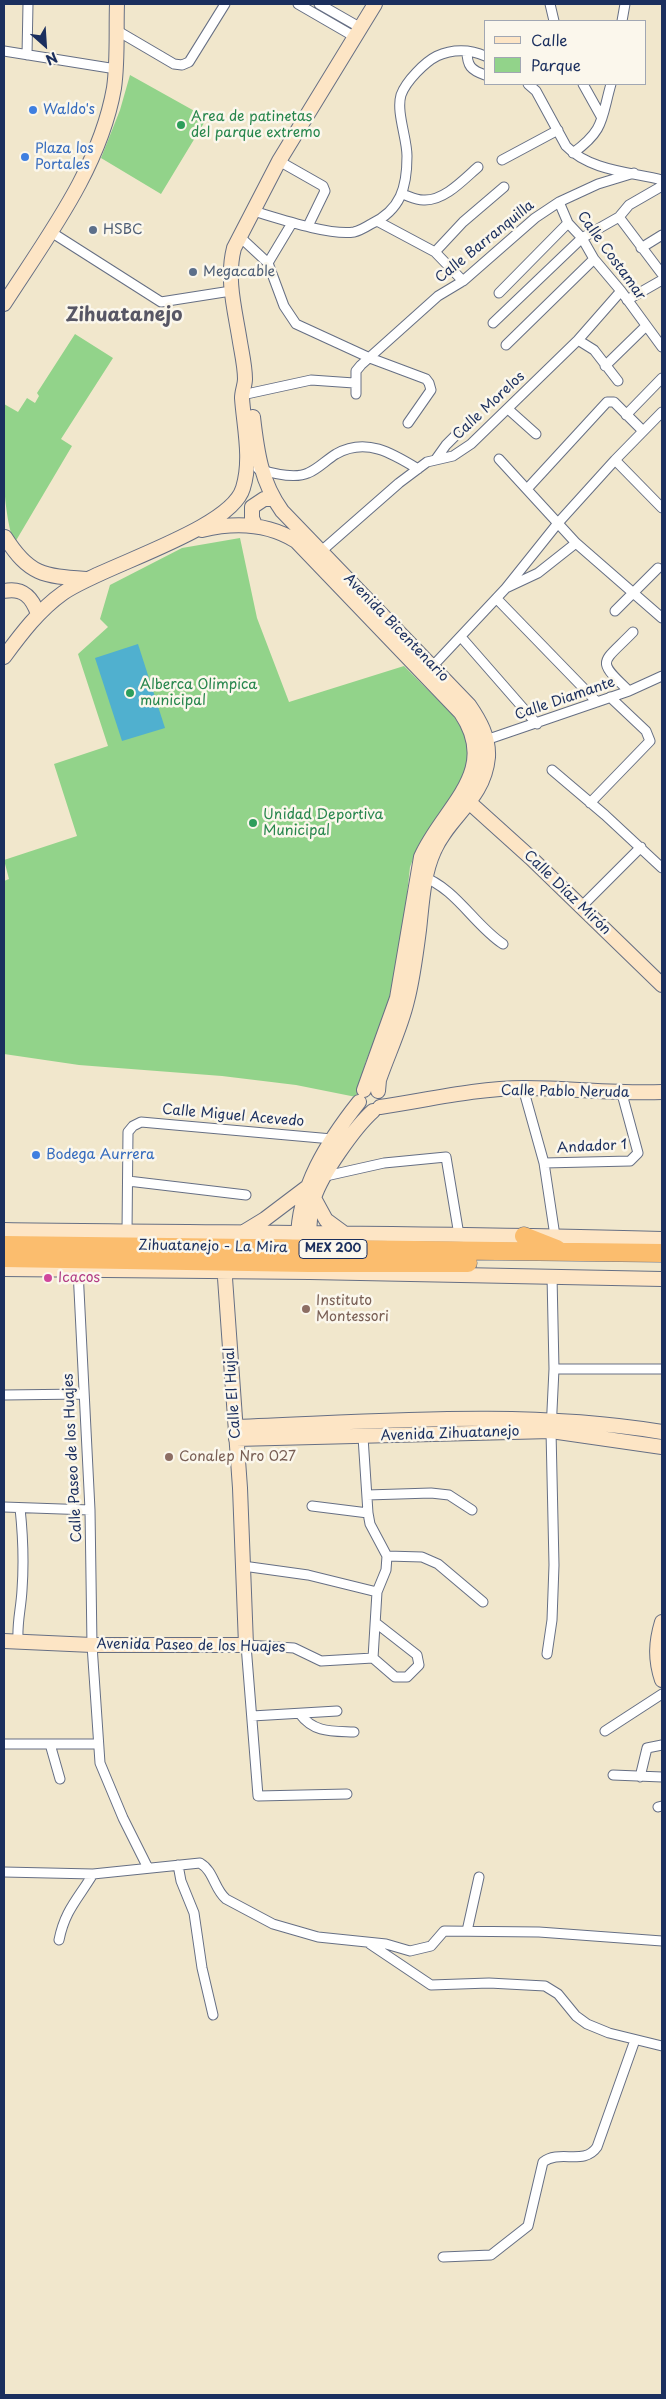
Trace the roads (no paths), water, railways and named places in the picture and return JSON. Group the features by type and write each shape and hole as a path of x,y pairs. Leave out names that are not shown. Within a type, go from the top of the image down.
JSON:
{"highway":[{"path":"524,1236 566,1253"},
{"name":"Zihuatanejo - La Mira","path":"4,1245 224,1254 662,1253"},
{"name":"Zihuatanejo - La Mira","path":"4,1258 136,1266 224,1254"},
{"name":"Zihuatanejo - La Mira","path":"304,1254 662,1264"}],"main road":[{"path":"4,304 51,232 86,169 105,125 116,69 117,4"},
{"name":"Avenida Bicentenario","path":"375,4 279,160 239,236 230,264 231,291 246,394 260,470 273,499 318,554 428,671 469,705 480,722 481,742 488,758 484,772 470,803 453,821 440,840 421,876"},
{"path":"4,657 38,614 63,593 86,579 196,531 220,514 243,490 247,464 246,394"},
{"path":"273,499 264,499 252,507 252,518 262,527 278,522 282,511"},
{"name":"Avenida Bicentenario","path":"196,531 219,526 262,527 296,541 318,554"},
{"path":"4,538 18,558 32,569 51,576 86,579"},
{"path":"4,591 22,591 31,597 38,614"},
{"path":"4,646 22,632"},
{"path":"304,1254 311,1192 332,1139 379,1080 391,1029 402,1000 417,945 421,876 428,842 462,795 475,764 481,742"},
{"name":"Calle Díaz Mirón","path":"470,803 582,906 662,985"},
{"name":"Calle Pablo Neruda","path":"377,1109 488,1090 523,1088 622,1094 662,1092"},
{"path":"4,1230 127,1232 224,1254 242,1233 311,1192 326,1176 350,1136 377,1109 382,1098 367,1094"},
{"path":"367,1094 364,1109 377,1109"},
{"path":"311,1192 326,1220 345,1234"},
{"path":"242,1233 304,1254 552,1276 662,1279"},
{"path":"304,1254 345,1234 662,1239"},
{"name":"Calle El Hujal","path":"224,1254 236,1433 246,1645"},
{"path":"4,1270 78,1270 136,1266"},
{"name":"Avenida Zihuatanejo","path":"236,1433 488,1419 551,1426 662,1432"},
{"name":"Avenida Zihuatanejo","path":"236,1433 363,1437 551,1426 662,1447"},
{"path":"662,1622 657,1640 656,1654 662,1680"},
{"name":"Avenida Paseo de los Huajes","path":"11,1641 92,1645 246,1645"}],"street":[{"path":"27,56 28,4"},
{"path":"116,30 174,64 182,65 189,62 225,4"},
{"path":"298,4 358,32"},
{"path":"319,4 358,32"},
{"path":"550,4 554,20"},
{"path":"622,20 625,4"},
{"path":"4,51 116,69"},
{"path":"466,51 467,62 470,68 483,74"},
{"path":"253,211 292,223 354,232 377,221 395,208 407,182 407,152 402,123 401,95 416,72 430,60 446,52 466,51 483,55"},
{"path":"529,85 536,91 573,153 594,164 662,180"},
{"path":"584,85 602,118"},
{"path":"573,153 589,141 598,131 611,85"},
{"path":"502,160 558,130"},
{"path":"279,160 323,186 325,191 308,226"},
{"path":"402,194 423,201 431,199 450,190 478,167"},
{"name":"Calle Barranquilla","path":"354,383 356,371 438,296 463,281 535,218 559,202 598,184 634,173"},
{"path":"493,323 582,238 619,217 630,205 662,186"},
{"path":"435,252 463,222 504,187"},
{"name":"Calle Costamar","path":"559,202 568,223 582,238 594,259 621,290 661,344"},
{"path":"619,217 662,274"},
{"path":"377,221 435,252 463,281"},
{"path":"268,263 292,223"},
{"path":"499,293 568,223"},
{"path":"51,232 161,302 231,291"},
{"path":"641,248 662,235"},
{"path":"239,236 268,263 284,306 296,324 370,358 426,379 430,383 431,390 408,423"},
{"path":"506,345 594,259"},
{"path":"627,300 662,280"},
{"name":"Calle Morelos","path":"318,554 427,462 461,452 578,340 621,290"},
{"path":"605,366 646,326"},
{"path":"578,340 589,346 618,381"},
{"path":"626,415 662,378"},
{"path":"246,394 310,380 354,383 356,394"},
{"path":"527,489 607,402 614,402 643,431"},
{"path":"508,409 536,434"},
{"path":"428,671 497,599 558,524 615,460 661,415"},
{"path":"436,459 456,435"},
{"path":"247,464 260,470 301,475 315,469 335,455 359,446 387,451 418,469"},
{"path":"499,459 576,543 662,618"},
{"path":"615,460 662,508"},
{"path":"506,588 538,573 576,543"},
{"path":"615,611 658,568"},
{"path":"497,599 597,702"},
{"path":"629,691 607,671 605,665 607,659 632,632"},
{"path":"462,637 537,724"},
{"name":"Calle Diamante","path":"481,742 629,691 662,676"},
{"path":"590,803 650,741 649,735 610,697"},
{"path":"552,770 641,847 662,868"},
{"path":"582,906 641,847"},
{"path":"421,876 465,907 484,929 503,944"},
{"path":"523,1088 544,1162 555,1236"},
{"name":"Andador 1","path":"544,1162 630,1161 635,1158 638,1153 622,1094"},
{"name":"Calle Miguel Acevedo","path":"128,1180 128,1132 133,1126 141,1122 332,1139"},
{"path":"326,1176 384,1163 446,1157 459,1235"},
{"path":"127,1232 128,1180 246,1195"},
{"name":"Calle Paseo de los Huajes","path":"78,1270 90,1510 92,1645 100,1763 107,1784 148,1868"},
{"path":"547,1654 552,1620 554,1565 551,1426 554,1369 552,1276"},
{"path":"554,1369 662,1369"},
{"path":"4,1395 84,1394"},
{"path":"363,1437 370,1524 387,1556 386,1570 376,1592 373,1658 395,1677 406,1677 419,1665 417,1655 376,1623"},
{"path":"367,1495 431,1493 449,1495 472,1510"},
{"path":"312,1506 368,1513"},
{"path":"4,1507 90,1510"},
{"path":"11,1641 22,1598 23,1561 20,1508"},
{"path":"387,1556 422,1556 438,1564 483,1602"},
{"path":"242,1566 308,1576 376,1592"},
{"path":"246,1645 258,1796 347,1794"},
{"name":"Avenida Paseo de los Huajes","path":"246,1645 294,1648 321,1661 373,1658"},
{"path":"605,1731 662,1694"},
{"path":"252,1716 337,1711"},
{"path":"300,1714 307,1724 327,1730 354,1732"},
{"path":"4,1744 98,1744"},
{"path":"50,1744 60,1779"},
{"path":"640,1777 647,1748 662,1745"},
{"path":"613,1775 662,1777"},
{"path":"4,1872 93,1874 200,1863 208,1868 220,1894 273,1924 318,1938 386,1944 410,1950 431,1946 444,1931 540,1932 662,1941"},
{"path":"178,1865 181,1881 194,1913 202,1968 213,2015"},
{"path":"59,1940 63,1922 69,1908 93,1874"},
{"path":"467,1931 479,1876"},
{"path":"367,1943 431,1985 489,1983 545,1986 558,1994 576,2016 587,2024 610,2034 662,2046"},
{"path":"443,2257 490,2255 528,2226 543,2162 556,2156 584,2157 592,2153 596,2147 635,2040"}],"water":[{"name":"Alberca Olimpica municipal","path":"138,644 165,728 122,741 95,658"}],"place":[{"name":"Waldo's","path":"33,110"},
{"name":"Area de patinetas del parque extremo","path":"181,125"},
{"name":"Plaza los Portales","path":"25,157"},
{"name":"HSBC","path":"93,230"},
{"name":"Megacable","path":"193,272"},
{"name":"Alberca Olimpica municipal","path":"130,693"},
{"name":"Unidad Deportiva Municipal","path":"253,823"},
{"name":"Bodega Aurrera","path":"36,1155"},
{"name":"Icacos","path":"48,1278"},
{"name":"Instituto Montessori","path":"306,1309"},
{"name":"Conalep Nro 027","path":"169,1457"}],"district":[{"name":"Zihuatanejo","path":"124,316"}]}
